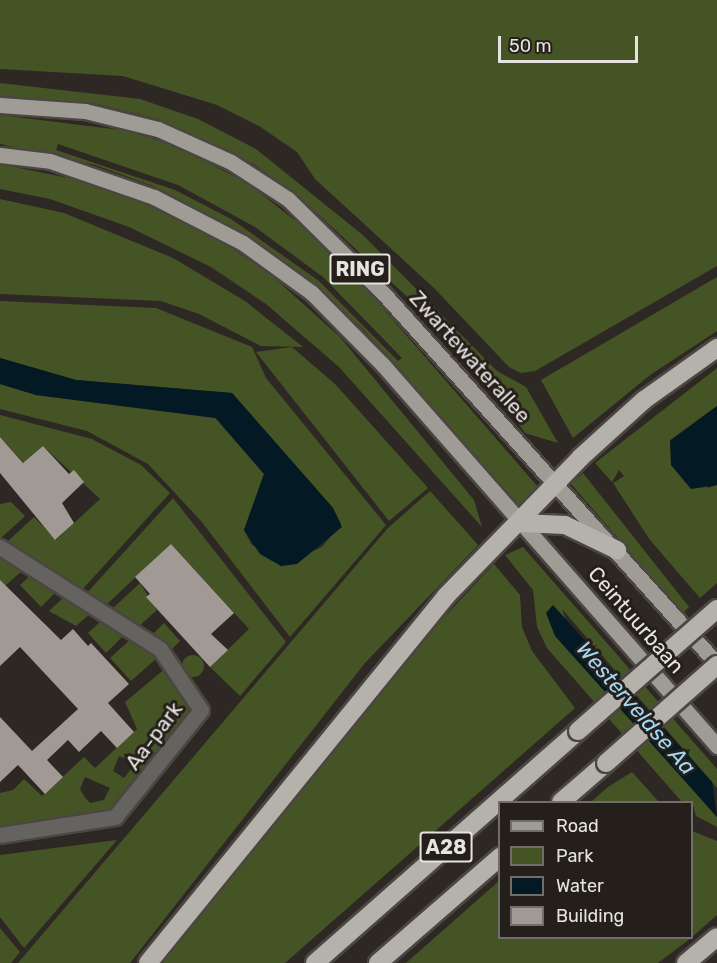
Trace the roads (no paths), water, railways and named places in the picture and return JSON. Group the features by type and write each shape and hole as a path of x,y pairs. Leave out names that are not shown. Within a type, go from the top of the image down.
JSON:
{"highway":[{"path":"148,963 401,648 521,524 557,483 644,400 717,348"},
{"path":"521,524 565,525 617,550"},
{"name":"A28","path":"499,801 717,609"},
{"path":"562,801 717,665"},
{"name":"A28","path":"315,963 498,802"},
{"name":"A28","path":"378,963 498,858"},
{"path":"686,963 717,937"}],"main road":[{"name":"Zwartewaterallee","path":"0,105 85,111 158,129 268,184 384,294 557,483"},
{"name":"RING","path":"0,155 50,162 154,197 214,226 288,275 356,337 521,524"},
{"name":"Ceintuurbaan","path":"557,483 717,665"},
{"name":"Ceintuurbaan","path":"521,524 717,746"}],"street":[{"name":"Aa-park","path":"0,547 160,650 201,710 115,817 0,835"}],"water":[{"path":"0,358 76,380 232,393 333,508 342,527 297,564 281,566 260,554 244,530 264,474 216,418 36,395 0,384"},
{"path":"717,406 717,485 691,489 671,465 670,441"},
{"name":"Westerveldse Aa","path":"553,605 712,782 717,817 555,636 546,613"}]}
